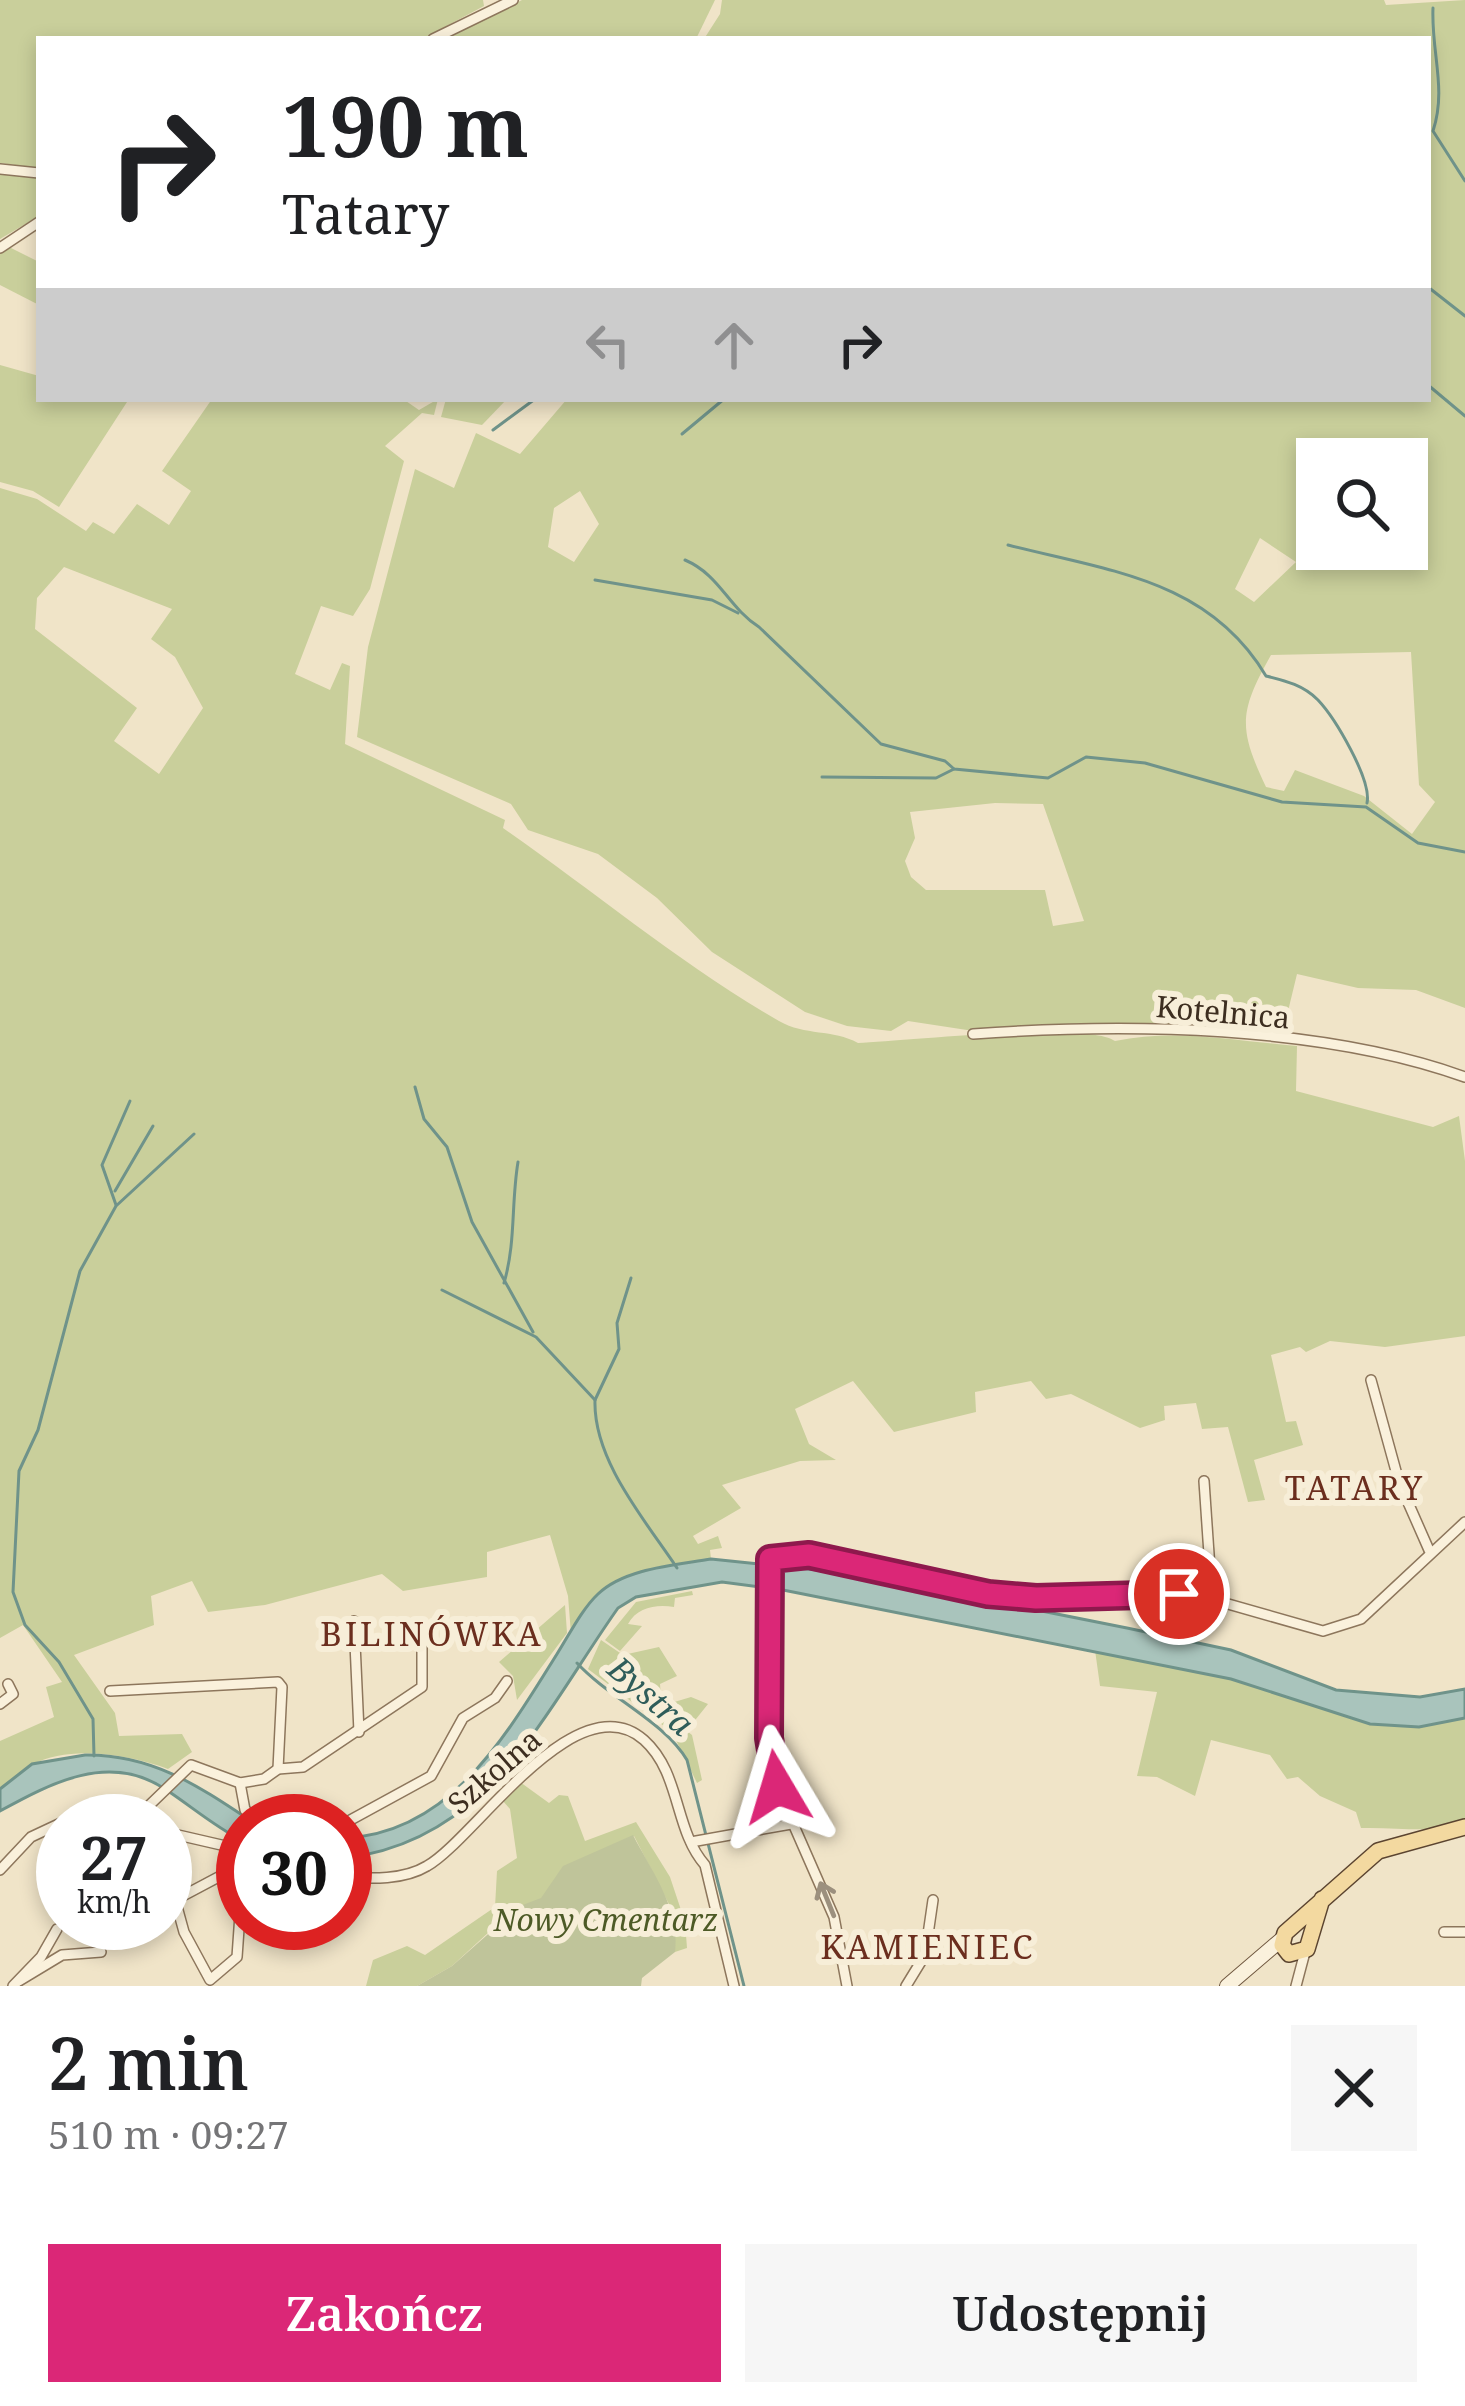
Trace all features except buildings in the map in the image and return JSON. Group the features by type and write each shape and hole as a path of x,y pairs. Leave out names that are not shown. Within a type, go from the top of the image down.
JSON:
{"main road":[{"path":"1227,1986 1261,1955 1294,1944 1322,1899 1378,1851 1465,1826"}],"street":[{"path":"440,36 513,0"},
{"path":"0,169 36,173"},
{"path":"0,248 36,224"},
{"name":"Kotelnica","path":"973,1034 1219,1033 1393,1053 1465,1077"},
{"path":"1371,1380 1399,1482 1429,1550"},
{"path":"1204,1481 1212,1598"},
{"path":"847,1986 834,1917 777,1787 769,1738 770,1564 776,1556 809,1555 949,1587 1030,1598 1212,1598 1314,1630 1336,1629 1361,1619 1429,1550 1465,1522"},
{"path":"354,1621 359,1732"},
{"path":"159,1794 191,1765 240,1783 264,1779 278,1768 303,1767 422,1687 422,1637"},
{"path":"372,1808 431,1776 463,1718 494,1698 507,1681"},
{"path":"110,1691 278,1682 282,1687 278,1768"},
{"path":"0,1704 14,1694 8,1684"},
{"name":"Szkolna","path":"372,1876 396,1875 432,1864 549,1751 606,1730 631,1731 660,1759 705,1864 734,1986"},
{"path":"240,1783 242,1794"},
{"path":"695,1841 790,1824"},
{"path":"0,1870 36,1835"},
{"path":"907,1986 926,1955 933,1900"},
{"path":"1444,1932 1465,1932"},
{"path":"192,1947 210,1980 237,1958 238,1950"},
{"path":"16,1983 41,1950"},
{"path":"16,1983 62,1955 100,1952"}],"green space":[{"path":"0,0 483,0 484,6 428,36 36,36 36,168 0,163"},
{"path":"522,0 715,0 697,36 453,36"},
{"path":"722,0 1384,0 1386,5 1465,0 1465,1008 1416,990 1358,988 1297,974 1282,1036 1197,1025 967,1030 908,1021 891,1031 847,1026 805,1012 712,952 657,898 598,854 528,830 511,804 357,737 368,647 415,469 454,488 476,433 520,454 564,402 1431,402 1431,36 706,36 720,14","holes":["580,491 599,524 574,562 548,547 554,508","1260,538 1296,562 1254,602 1235,589","1411,652 1419,785 1435,802 1412,834 1364,796 1295,770 1284,791 1266,787 1250,750 1246,720 1253,691 1271,655","995,803 1043,804 1084,921 1053,926 1045,890 926,890 911,877 905,861 915,838 910,812"]},
{"path":"0,173 36,177 36,218 0,239"},
{"path":"9,247 36,260 36,303 0,285 0,254"},
{"path":"0,365 36,375 36,402 127,402 59,507 33,491 0,482"},
{"path":"210,402 407,402 419,410 437,402 434,415 422,413 385,446 404,461 370,589 353,616 321,606 295,674 330,690 342,663 350,666 345,744 505,820 503,828 639,928 789,1026 858,1043 1033,1032 1098,1035 1115,1041 1184,1036 1297,1046 1296,1091 1433,1127 1459,1116 1465,1161 1465,1336 1385,1347 1330,1341 1306,1352 1300,1347 1271,1355 1286,1422 1296,1421 1303,1445 1254,1460 1265,1500 1248,1502 1228,1427 1202,1429 1196,1403 1164,1406 1165,1420 1140,1428 1071,1394 1046,1399 1031,1381 975,1392 976,1412 894,1432 853,1381 795,1409 809,1444 836,1460 800,1461 722,1485 741,1508 693,1536 698,1544 718,1536 722,1548 710,1550 711,1559 664,1567 615,1585 571,1634 568,1596 550,1535 487,1552 487,1577 403,1591 382,1574 265,1605 208,1612 192,1581 151,1596 154,1625 74,1655 115,1713 119,1736 182,1734 192,1752 168,1769 118,1756 64,1755 32,1765 0,1789 0,1741 54,1717 46,1687 62,1682 23,1625 0,1638 0,488 37,499 86,531 93,522 114,534 137,504 169,525 191,491 162,471","holes":["64,567 172,609 151,639 175,657 203,708 159,774 114,741 137,708 35,629 37,598"]},
{"path":"445,402 504,402 482,425 441,417"},
{"path":"692,1591 693,1595 675,1598 674,1607 654,1607 637,1614 628,1624 642,1626 620,1651 605,1640 636,1602"},
{"path":"565,1605 567,1633 517,1700 513,1676 499,1662"},
{"path":"601,1640 623,1655 659,1647 677,1676 660,1684 661,1698 671,1703 691,1697 708,1704 692,1724 683,1711 664,1713 692,1735 702,1780 697,1783 672,1732 588,1669"},
{"path":"1095,1650 1215,1674 1372,1720 1431,1723 1465,1718 1465,1825 1361,1828 1356,1812 1320,1796 1298,1777 1287,1779 1270,1755 1211,1740 1195,1796 1157,1777 1137,1776 1157,1692 1100,1686"},
{"path":"520,1782 549,1803 559,1795 568,1796 585,1841 636,1822 670,1877 685,1922 687,1948 675,1952 671,1908 634,1836 561,1875 541,1899 502,1920 452,1966 417,1986 366,1986 373,1960 407,1946 425,1955 495,1907 497,1871 517,1858 510,1809 502,1800"},
{"name":"Nowy Cmentarz","path":"633,1835 663,1891 675,1936 675,1952 642,1978 641,1986 417,1986 452,1966 520,1906 541,1898 563,1866"}],"water":[{"path":"711,1559 856,1574 1231,1650 1336,1690 1420,1697 1465,1689 1465,1718 1419,1727 1370,1724 1231,1679 722,1582 636,1597 618,1608 537,1729 475,1799 438,1827 372,1852 372,1834 416,1818 472,1774 518,1716 598,1594 622,1578"},
{"path":"85,1755 152,1766 216,1799 216,1825 192,1808 192,1794 172,1794 144,1778 123,1773 102,1772 60,1782 0,1811 0,1789 32,1764"}],"waterway":[{"path":"1433,8 1439,85 1433,131 1465,181"},
{"path":"1431,289 1465,316"},
{"path":"1431,388 1465,416"},
{"path":"493,430 531,402"},
{"path":"682,434 720,402"},
{"path":"1008,545 1154,584 1216,619 1243,644 1266,676 1300,687 1325,709 1358,765 1367,803"},
{"path":"685,560 707,574 881,744 945,761 954,769 1048,778 1086,757 1145,763 1282,802 1366,807 1418,843 1465,852"},
{"path":"595,580 712,600 738,613"},
{"path":"822,777 936,778 954,769"},
{"path":"415,1087 424,1119 447,1147 472,1222 533,1332"},
{"path":"116,1205 102,1165 130,1101"},
{"path":"115,1191 153,1126"},
{"path":"94,1756 93,1719 59,1662 25,1625 13,1592 19,1471 38,1430 80,1271 116,1206 194,1134"},
{"path":"504,1283 518,1162"},
{"path":"595,1400 619,1349 617,1323 631,1278"},
{"path":"442,1290 536,1337 595,1400 602,1445 612,1467 677,1568"},
{"name":"Bystra","path":"577,1663 665,1734 687,1760 744,1986"}],"district":[{"name":"TATARY","path":"1355,1488"},
{"name":"BILINÓWKA","path":"432,1634"},
{"name":"KAMIENIEC","path":"928,1947"}],"route":[{"path":"777,1787 769,1738 770,1559 776,1556 809,1555 897,1577 1017,1597 1179,1594"}]}
